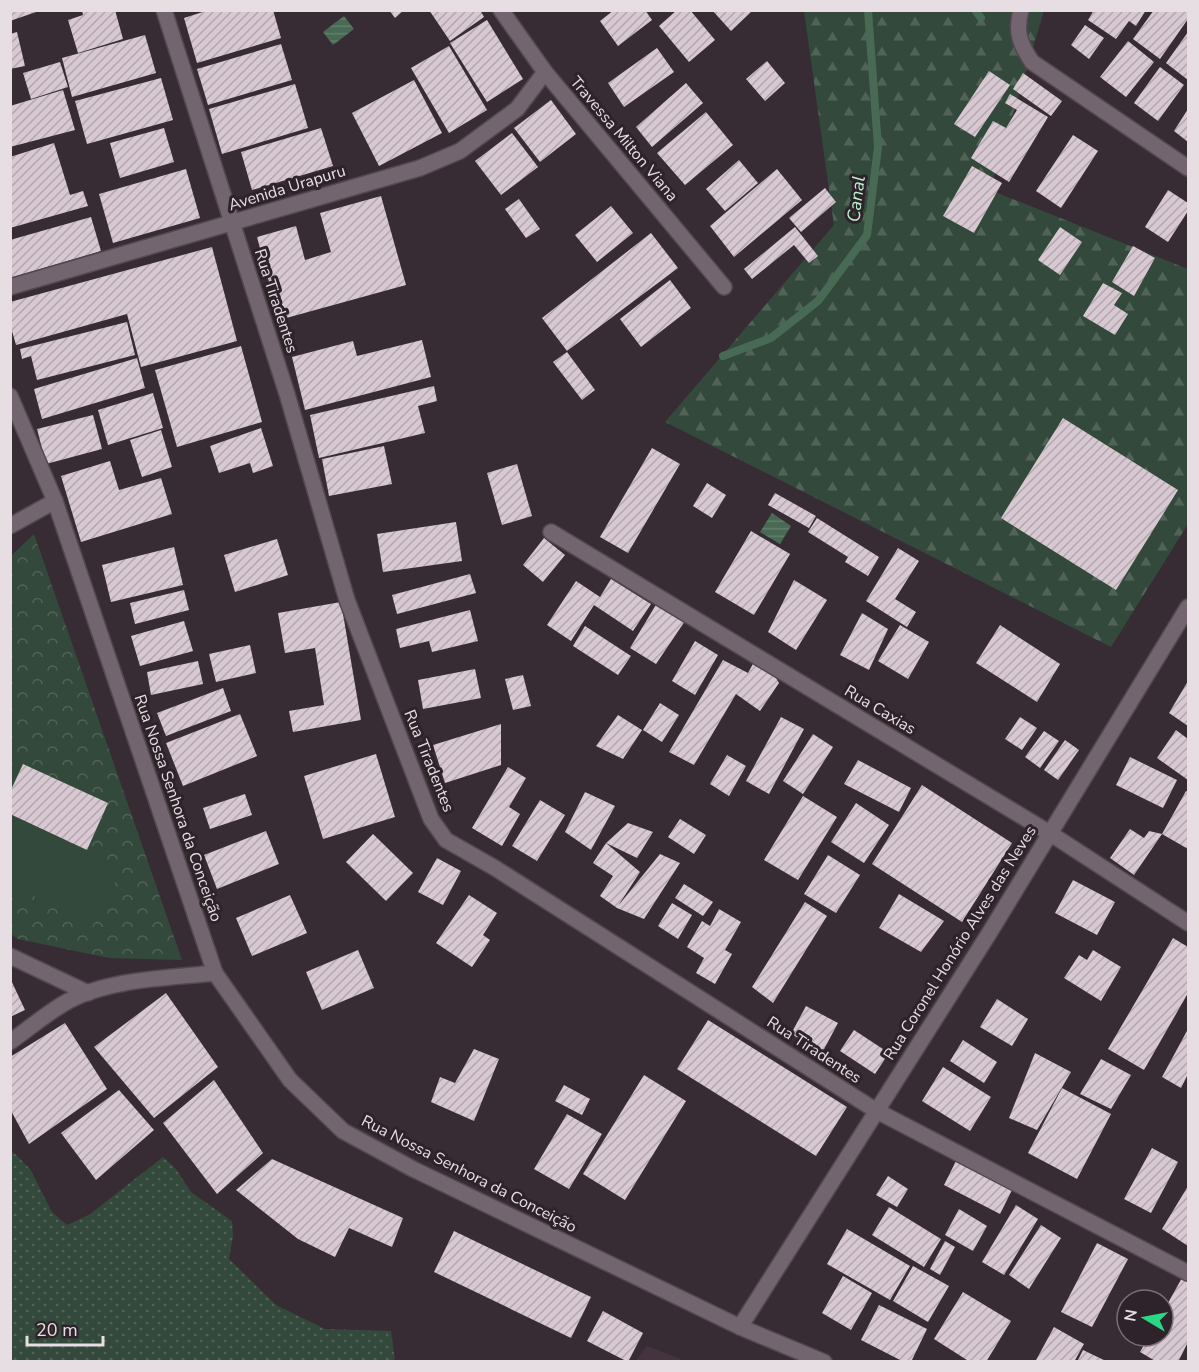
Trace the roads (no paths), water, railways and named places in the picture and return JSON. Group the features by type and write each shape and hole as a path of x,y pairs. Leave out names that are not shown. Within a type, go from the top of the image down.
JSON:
{"street":[{"name":"Rua Tiradentes","path":"164,10 287,394 347,600 431,819 446,840 505,874 875,1110 1188,1273"},
{"name":"Travessa Milton Viana","path":"501,10 545,72 724,287"},
{"path":"1021,10 1016,26 1020,44 1032,62 1188,168"},
{"name":"Avenida Urapuru","path":"10,287 420,168 460,151 517,109 545,72"},
{"name":"Rua Nossa Senhora da Conceição","path":"10,396 55,501 215,973 290,1080 343,1131 413,1169 740,1327 824,1362"},
{"path":"10,526 55,501"},
{"name":"Rua Caxias","path":"551,532 1051,834 1188,923"},
{"name":"Rua Coronel Honório Alves das Neves","path":"740,1327 1051,834 1188,607"},
{"path":"10,956 88,993"},
{"path":"10,1042 64,1003 88,993 136,981 215,973"}],"waterway":[{"name":"Canal","path":"723,356 771,338 818,301 867,235 878,147 868,10"},
{"name":"Canal","path":"975,10 981,18"}]}
